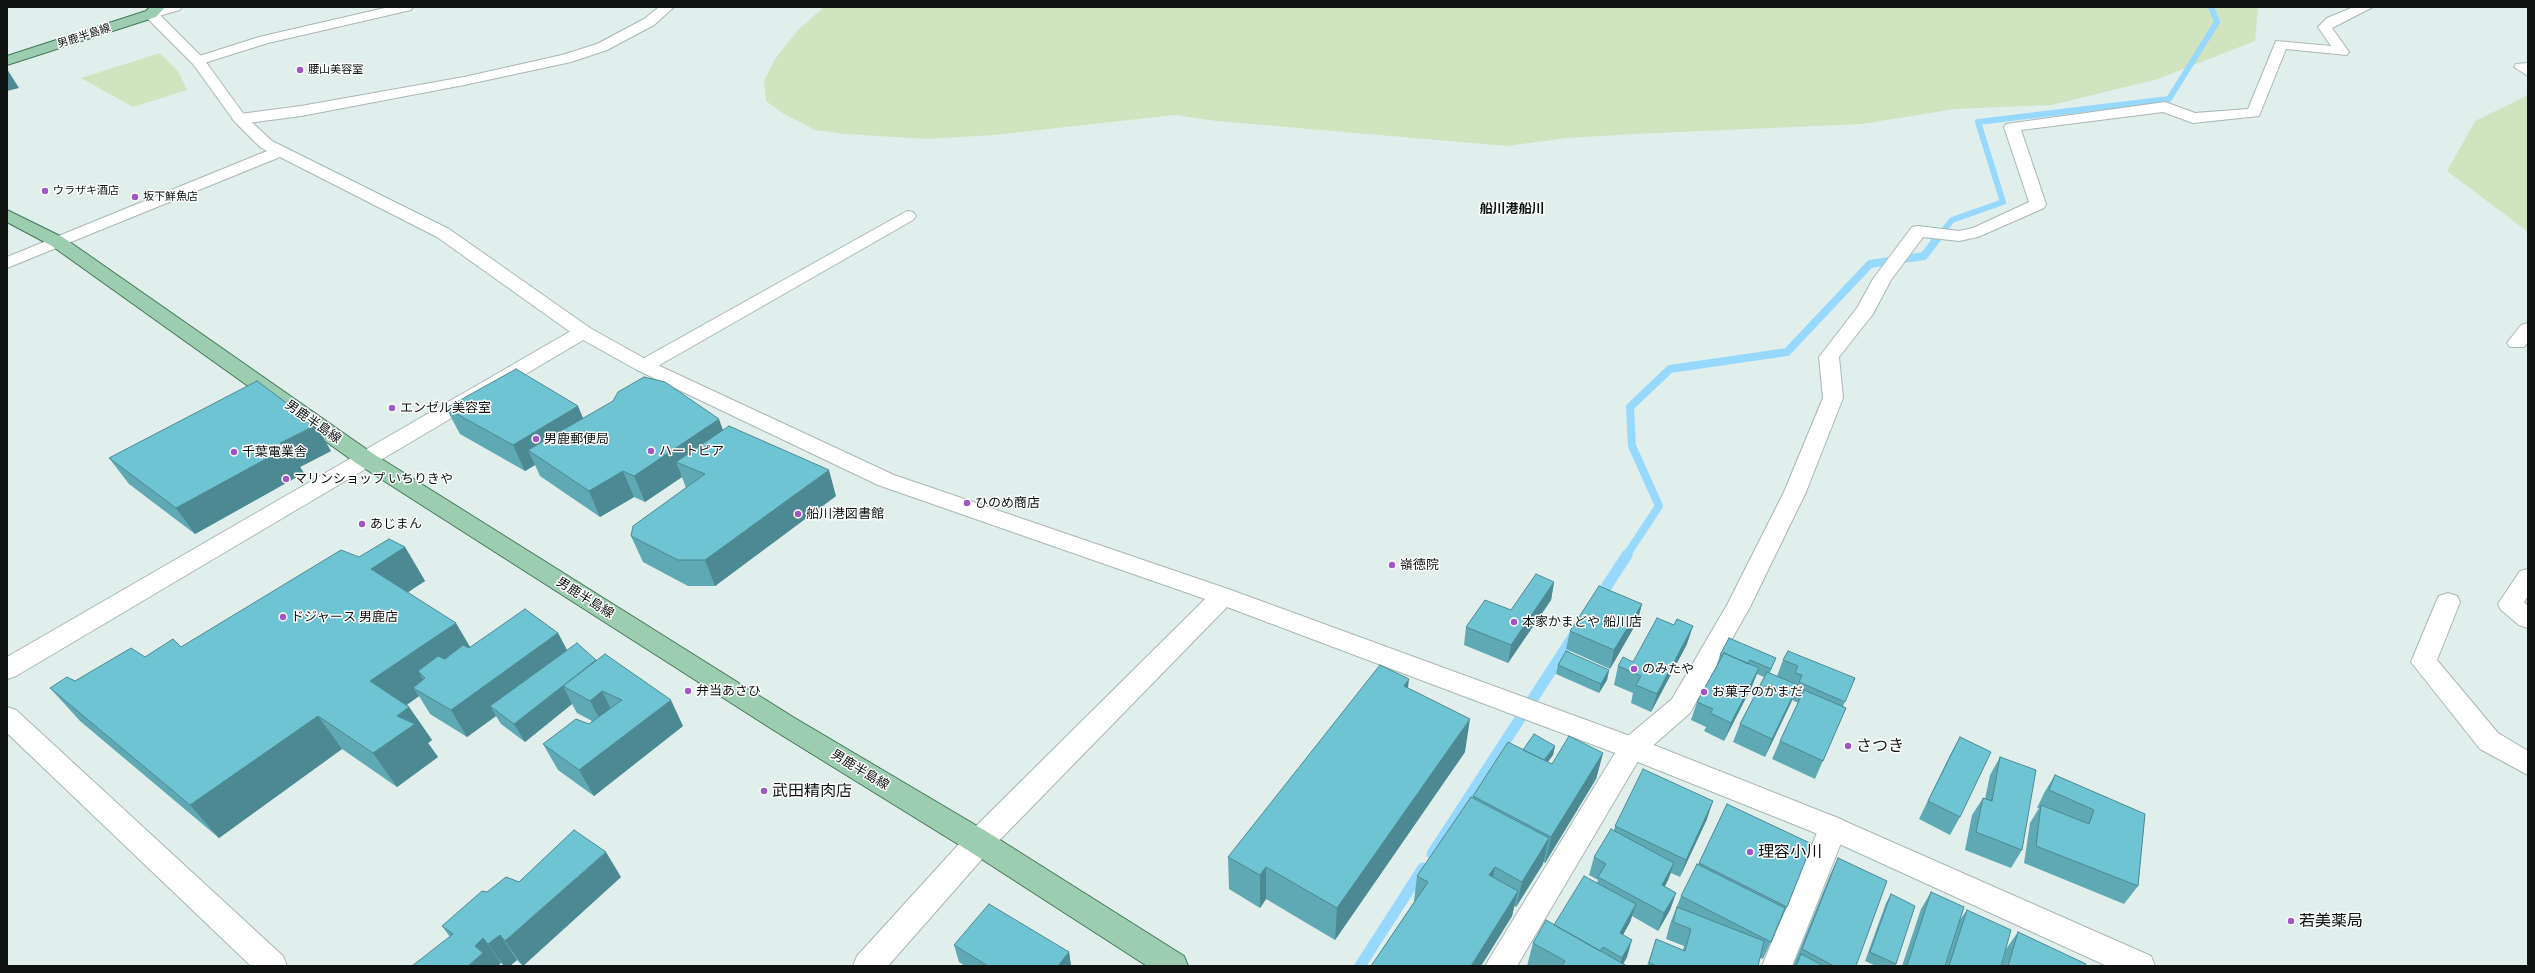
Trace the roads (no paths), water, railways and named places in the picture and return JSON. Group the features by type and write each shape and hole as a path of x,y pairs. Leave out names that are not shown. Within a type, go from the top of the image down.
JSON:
{"main road":[{"name":"男鹿半島線","path":"7,60 155,10"},
{"name":"男鹿半島線","path":"7,215 58,242 364,458 784,724 979,842 1173,966"}],"street":[{"path":"155,10 175,7"},
{"path":"198,61 264,40 406,7"},
{"path":"240,119 301,111 441,86 566,59 602,47 649,22 667,7"},
{"path":"1500,966 1632,748 1681,706 1738,607 1795,492 1833,398 1829,357 1866,310 1882,278 1918,231 1959,236 1978,232 2038,204 2012,127 2165,107 2193,118 2254,113 2281,44 2342,52 2325,27 2332,22 2366,7"},
{"path":"155,10 198,61 240,119 266,144 278,152 444,233 583,332 644,366 886,480 1222,596 1632,748 1834,828 1990,900 2140,966"},
{"path":"2528,67 2521,68 2528,72"},
{"path":"7,263 278,152"},
{"path":"644,366 907,216"},
{"path":"7,669 364,458 583,332"},
{"path":"2528,577 2510,604 2528,619"},
{"path":"868,966 979,842 1222,596"},
{"path":"2448,602 2424,662 2489,741 2528,764"},
{"path":"7,717 272,966"},
{"path":"1777,966 1834,828"}],"waterway":[{"path":"1936,240 1952,220 2003,202 1978,122 2169,99 2217,22 2211,7"},
{"path":"1626,556 1659,506 1632,446 1630,407 1670,369 1787,352 1870,264 1924,256 1937,239"},
{"path":"1599,598 1627,555"},
{"path":"1432,854 1573,637"},
{"path":"1360,966 1423,868"}],"place":[{"name":"腰山美容室","path":"300,70"},
{"name":"ウラザキ酒店","path":"45,191"},
{"name":"坂下鮮魚店","path":"135,197"},
{"name":"エンゼル美容室","path":"392,408"},
{"name":"男鹿郵便局","path":"536,439"},
{"name":"ハートピア","path":"651,451"},
{"name":"千葉電業舎","path":"234,452"},
{"name":"マリンショップ いちりきや","path":"286,479"},
{"name":"ひのめ商店","path":"967,503"},
{"name":"船川港図書館","path":"798,514"},
{"name":"あじまん","path":"362,524"},
{"name":"嶺徳院","path":"1392,565"},
{"name":"ドジャース 男鹿店","path":"283,617"},
{"name":"本家かまどや 船川店","path":"1514,622"},
{"name":"のみたや","path":"1634,669"},
{"name":"弁当あさひ","path":"688,691"},
{"name":"お菓子のかまだ","path":"1704,692"},
{"name":"さつき","path":"1848,746"},
{"name":"武田精肉店","path":"764,791"},
{"name":"理容小川","path":"1750,852"},
{"name":"若美薬局","path":"2291,921"}],"district":[{"name":"船川港船川","path":"1512,209"}]}
